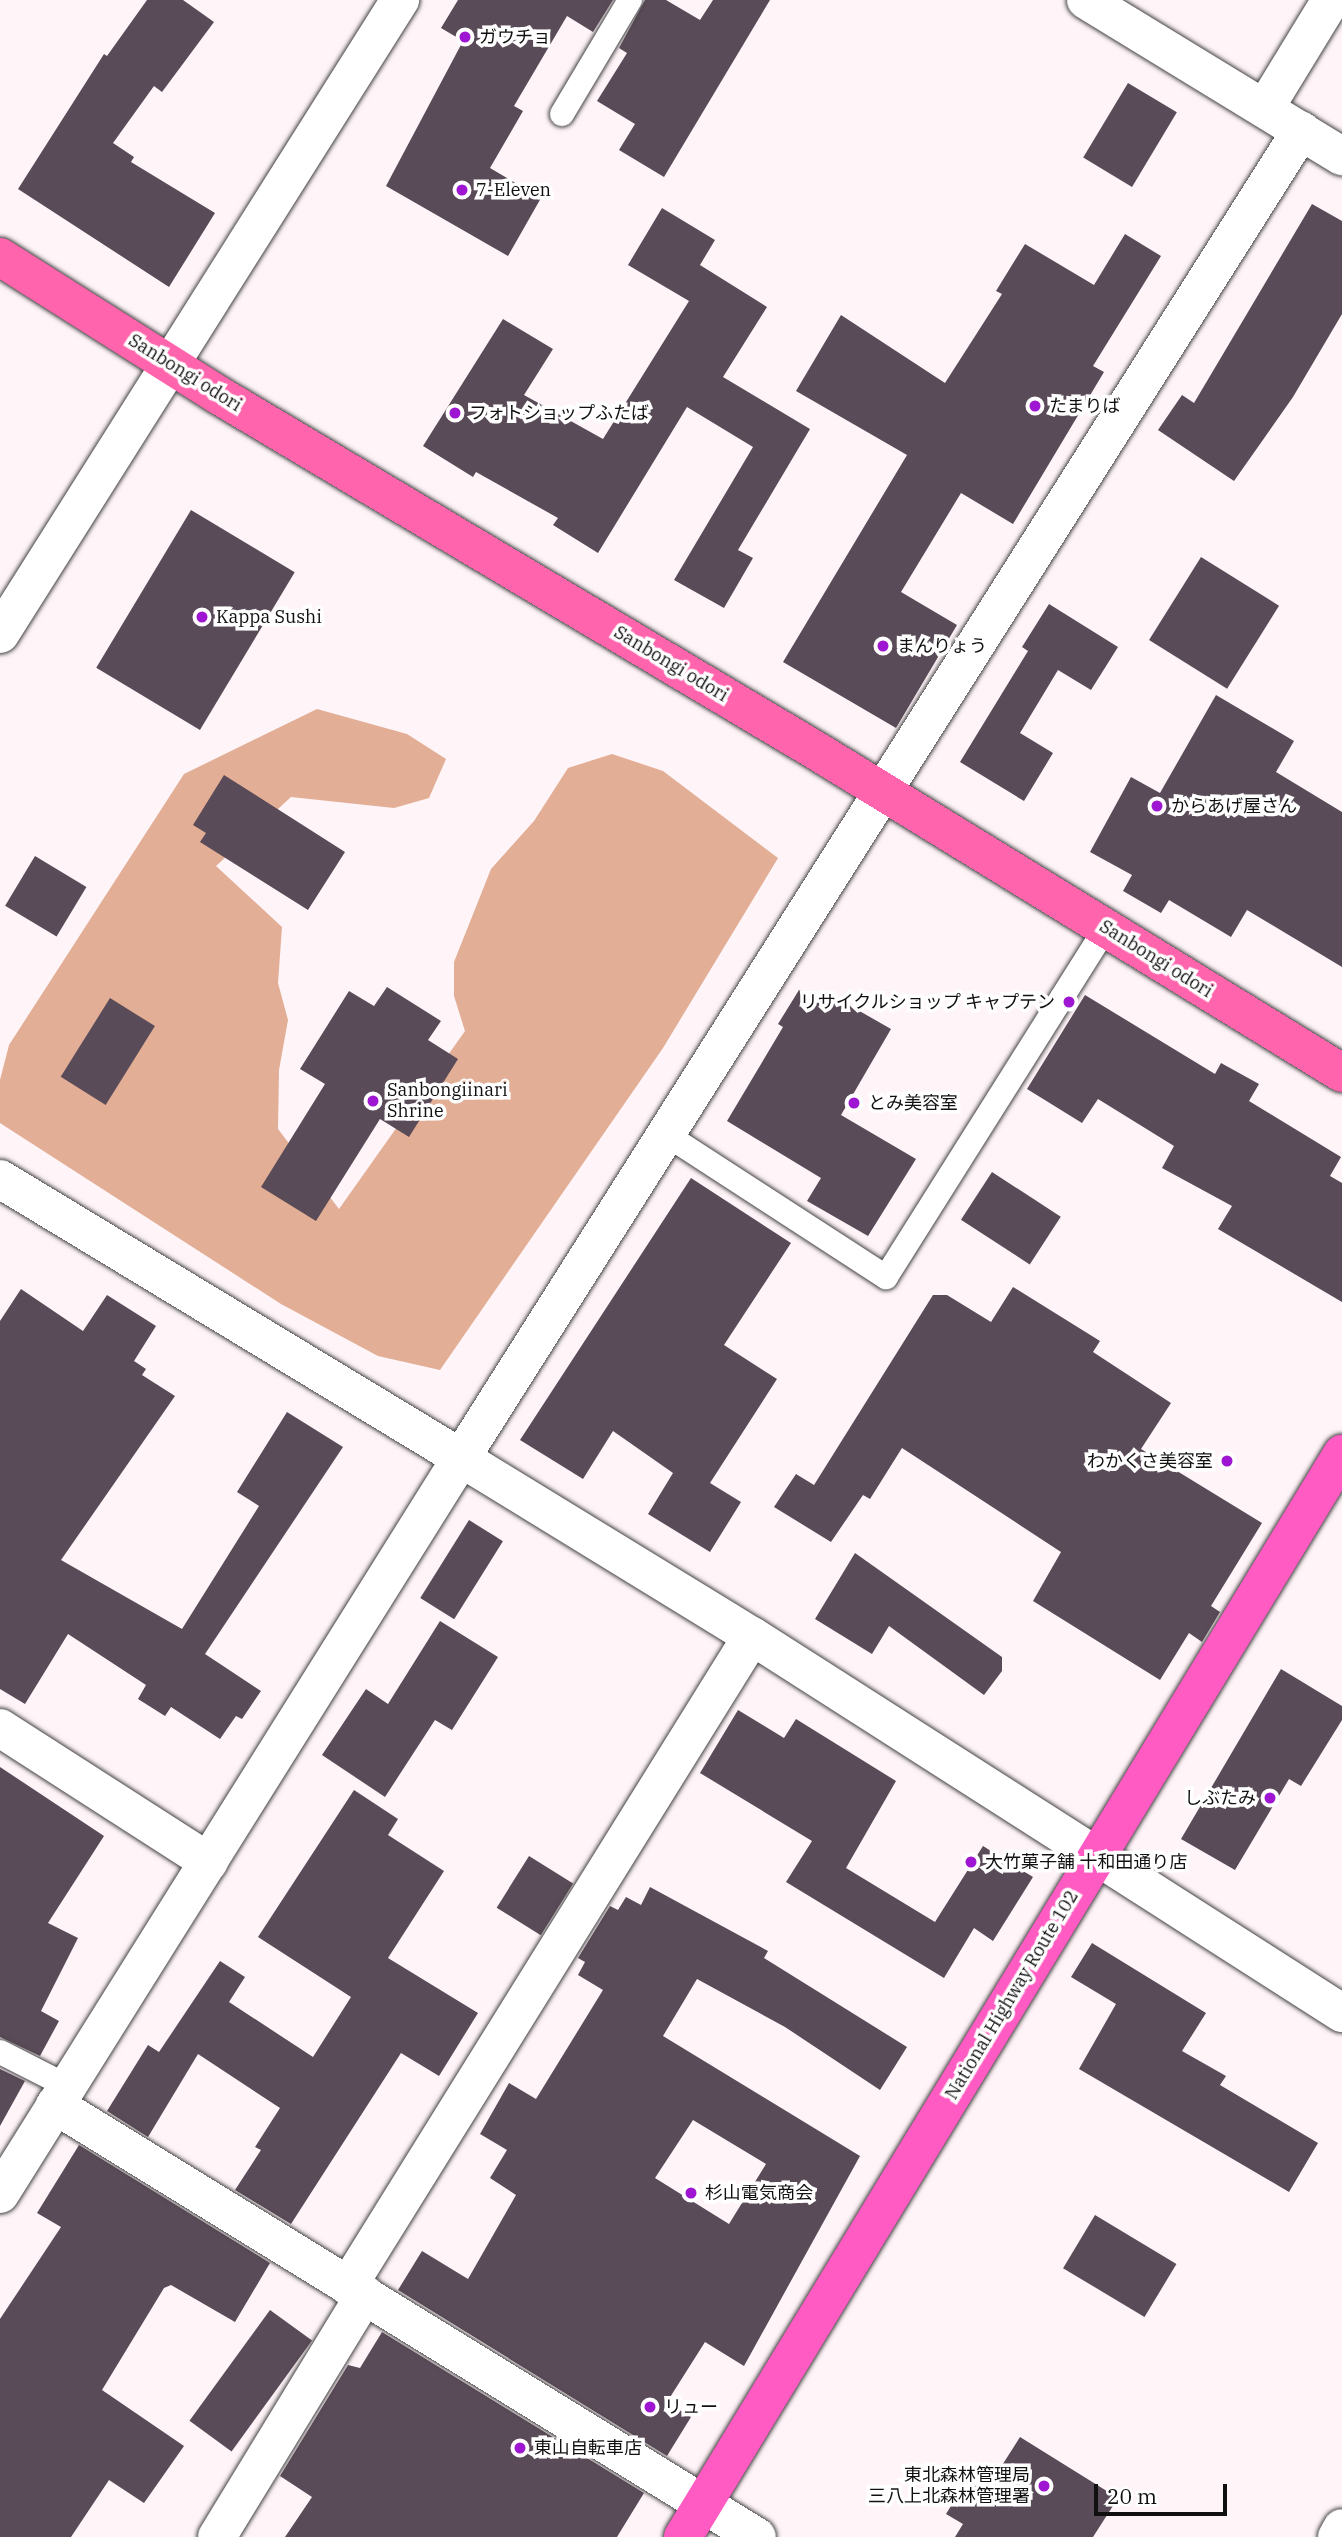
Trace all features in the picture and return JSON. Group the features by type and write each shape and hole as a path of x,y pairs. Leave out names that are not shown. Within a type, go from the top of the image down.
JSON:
{"highway":[{"name":"National Highway Route 102","path":"683,2537 1342,1454"}],"main road":[{"name":"Sanbongi odori","path":"0,257 168,364 885,792 1342,1073"}],"street":[{"path":"2,627 400,0"},
{"path":"1086,0 1342,156"},
{"path":"1265,108 1331,0"},
{"path":"0,2194 461,1458 1301,131"},
{"path":"0,1180 752,1636 1095,1859 1342,2013"},
{"path":"217,2537 356,2291 752,1636"},
{"path":"0,1728 209,1862"},
{"path":"61,2095 356,2291 757,2537"},
{"path":"1337,2537 1342,2528"}],"lane":[{"path":"562,114 630,0"},
{"path":"667,1135 886,1277 1106,928"},
{"path":"0,2052 61,2095"}],"shaded area":[{"path":"317,709 407,734 446,759 429,798 394,808 291,797 216,866 282,927 278,983 288,1020 279,1070 278,1129 339,1209 465,1031 454,996 454,962 491,869 534,821 568,768 612,754 663,771 778,858 663,1048 440,1370 378,1356 281,1304 0,1123 0,1080 9,1045 184,774"}],"building":[{"path":"147,0 183,0 214,22 162,92 154,86 113,143 134,157 131,162 215,213 169,287 18,189 104,54 107,56"},
{"path":"458,0 613,0 593,32 567,16 514,106 523,111 490,168 541,198 508,256 386,186 463,41 441,28"},
{"path":"645,0 666,0 700,20 713,0 770,0 664,177 619,150 635,124 597,101 627,53 619,48"},
{"path":"1128,83 1177,112 1132,187 1083,158"},
{"path":"1312,204 1342,221 1342,314 1293,397 1234,481 1158,430 1182,395 1194,403"},
{"path":"662,208 715,240 700,265 767,307 723,377 810,429 738,550 753,558 724,608 674,580 753,447 687,407 598,553 553,525 558,518 476,472 473,477 423,446 503,319 553,349 524,395 603,439 689,301 628,265"},
{"path":"1125,234 1161,256 1093,366 1104,372 1013,524 961,493 901,592 957,625 896,728 783,662 907,455 796,391 841,315 945,383 1002,294 996,291 1025,244 1094,285"},
{"path":"191,510 295,572 200,730 96,668"},
{"path":"1201,557 1279,606 1227,689 1149,640"},
{"path":"1049,604 1118,647 1091,690 1058,670 1020,733 1053,753 1024,801 960,762 1028,651 1022,647"},
{"path":"1216,695 1294,741 1276,772 1342,812 1342,967 1247,910 1231,937 1169,900 1161,913 1123,891 1132,875 1090,852 1131,777 1160,793"},
{"path":"224,775 345,852 308,910 200,842 206,833 193,825"},
{"path":"35,856 86,887 57,937 5,906"},
{"name":"Sanbongiinari Shrine","path":"387,987 441,1021 428,1040 458,1059 409,1137 380,1119 316,1221 261,1187 325,1084 300,1069 349,991 374,1006"},
{"path":"799,990 828,1008 835,997 891,1029 841,1115 916,1159 868,1236 807,1201 821,1178 727,1121 783,1027 778,1024"},
{"path":"1085,995 1215,1074 1221,1063 1259,1084 1249,1101 1341,1157 1330,1176 1342,1183 1342,1302 1218,1229 1232,1206 1162,1168 1174,1146 1098,1099 1082,1123 1027,1089"},
{"path":"110,998 155,1026 106,1105 61,1077"},
{"path":"992,1172 1061,1217 1030,1264 961,1220"},
{"path":"691,1178 791,1243 724,1345 777,1379 710,1483 741,1502 710,1552 648,1514 673,1473 613,1431 583,1479 520,1440"},
{"path":"1013,1287 1100,1341 1093,1352 1171,1403 1141,1449 1262,1523 1211,1606 1220,1612 1202,1642 1189,1633 1160,1680 1033,1601 1061,1552 902,1448 870,1499 863,1495 831,1542 774,1507 796,1474 814,1485 933,1295 947,1295 991,1322"},
{"path":"21,1289 83,1331 107,1295 156,1326 134,1361 146,1369 142,1375 175,1396 61,1560 182,1629 259,1506 237,1492 287,1412 343,1447 205,1654 261,1691 242,1719 236,1716 220,1739 171,1707 165,1716 138,1699 146,1685 68,1634 25,1704 0,1689 0,1321"},
{"path":"469,1520 503,1541 454,1619 420,1598"},
{"path":"855,1553 1002,1657 1002,1671 984,1695 889,1626 872,1654 815,1619"},
{"path":"440,1621 498,1657 452,1730 435,1720 385,1797 322,1755 366,1689 388,1704"},
{"path":"1281,1669 1342,1706 1342,1720 1301,1786 1289,1779 1235,1870 1181,1839"},
{"path":"738,1710 784,1738 796,1719 896,1781 846,1868 935,1922 983,1846 1033,1877 993,1941 974,1928 944,1978 786,1882 812,1841 700,1773"},
{"path":"0,1767 104,1836 48,1923 78,1938 41,2011 59,2021 40,2056 0,2037"},
{"path":"354,1790 398,1819 388,1835 444,1871 388,1958 478,2013 439,2076 401,2053 291,2224 235,2190 261,2150 255,2147 280,2108 198,2054 148,2137 107,2111 148,2045 159,2052 220,1961 245,1977 229,2002 313,2057 351,1997 258,1937"},
{"path":"529,1856 573,1884 541,1935 497,1908"},
{"path":"650,1887 768,1951 764,1958 907,2047 880,2090 785,2027 697,1979 663,2036 860,2156 744,2366 705,2342 667,2402 691,2417 667,2456 398,2290 422,2251 468,2279 516,2195 490,2178 507,2150 480,2134 509,2083 536,2099 603,1990 578,1975 585,1962 578,1958 610,1906 618,1910 626,1897 641,1905","holes":["693,2120 766,2164 729,2224 655,2178"]},
{"path":"1092,1943 1206,2013 1182,2051 1226,2076 1220,2085 1318,2143 1289,2192 1079,2069 1116,2004 1071,1977"},
{"path":"0,2069 25,2081 0,2126"},
{"path":"79,2145 270,2263 235,2322 171,2285 164,2288 102,2390 184,2446 144,2503 109,2480 71,2537 0,2537 0,2319 61,2227 37,2213"},
{"path":"1095,2215 1176,2264 1144,2317 1063,2268"},
{"path":"270,2310 312,2341 232,2451 189,2421"},
{"path":"382,2332 644,2493 617,2537 285,2537 312,2497 280,2476 348,2365 360,2368"},
{"name":"東北森林管理局 三八上北森林管理署","path":"1020,2437 1118,2498 1093,2537 955,2537 963,2524 946,2514 967,2480 985,2492"}],"place":[{"name":"ガウチョ","path":"465,37"},
{"name":"7-Eleven","path":"462,190"},
{"name":"たまりば","path":"1035,406"},
{"name":"フォトショップふたば","path":"455,413"},
{"name":"Kappa Sushi","path":"202,617"},
{"name":"まんりょう","path":"883,646"},
{"name":"からあげ屋さん","path":"1157,806"},
{"name":"リサイクルショップ キャプテン","path":"1069,1002"},
{"name":"Sanbongiinari Shrine","path":"373,1101"},
{"name":"とみ美容室","path":"854,1103"},
{"name":"わかくさ美容室","path":"1227,1461"},
{"name":"しぶたみ","path":"1270,1798"},
{"name":"大竹菓子舗 十和田通り店","path":"971,1862"},
{"name":"杉山電気商会","path":"691,2193"},
{"name":"リュー","path":"650,2407"},
{"name":"東山自転車店","path":"520,2448"},
{"name":"東北森林管理局 三八上北森林管理署","path":"1044,2486"}]}
